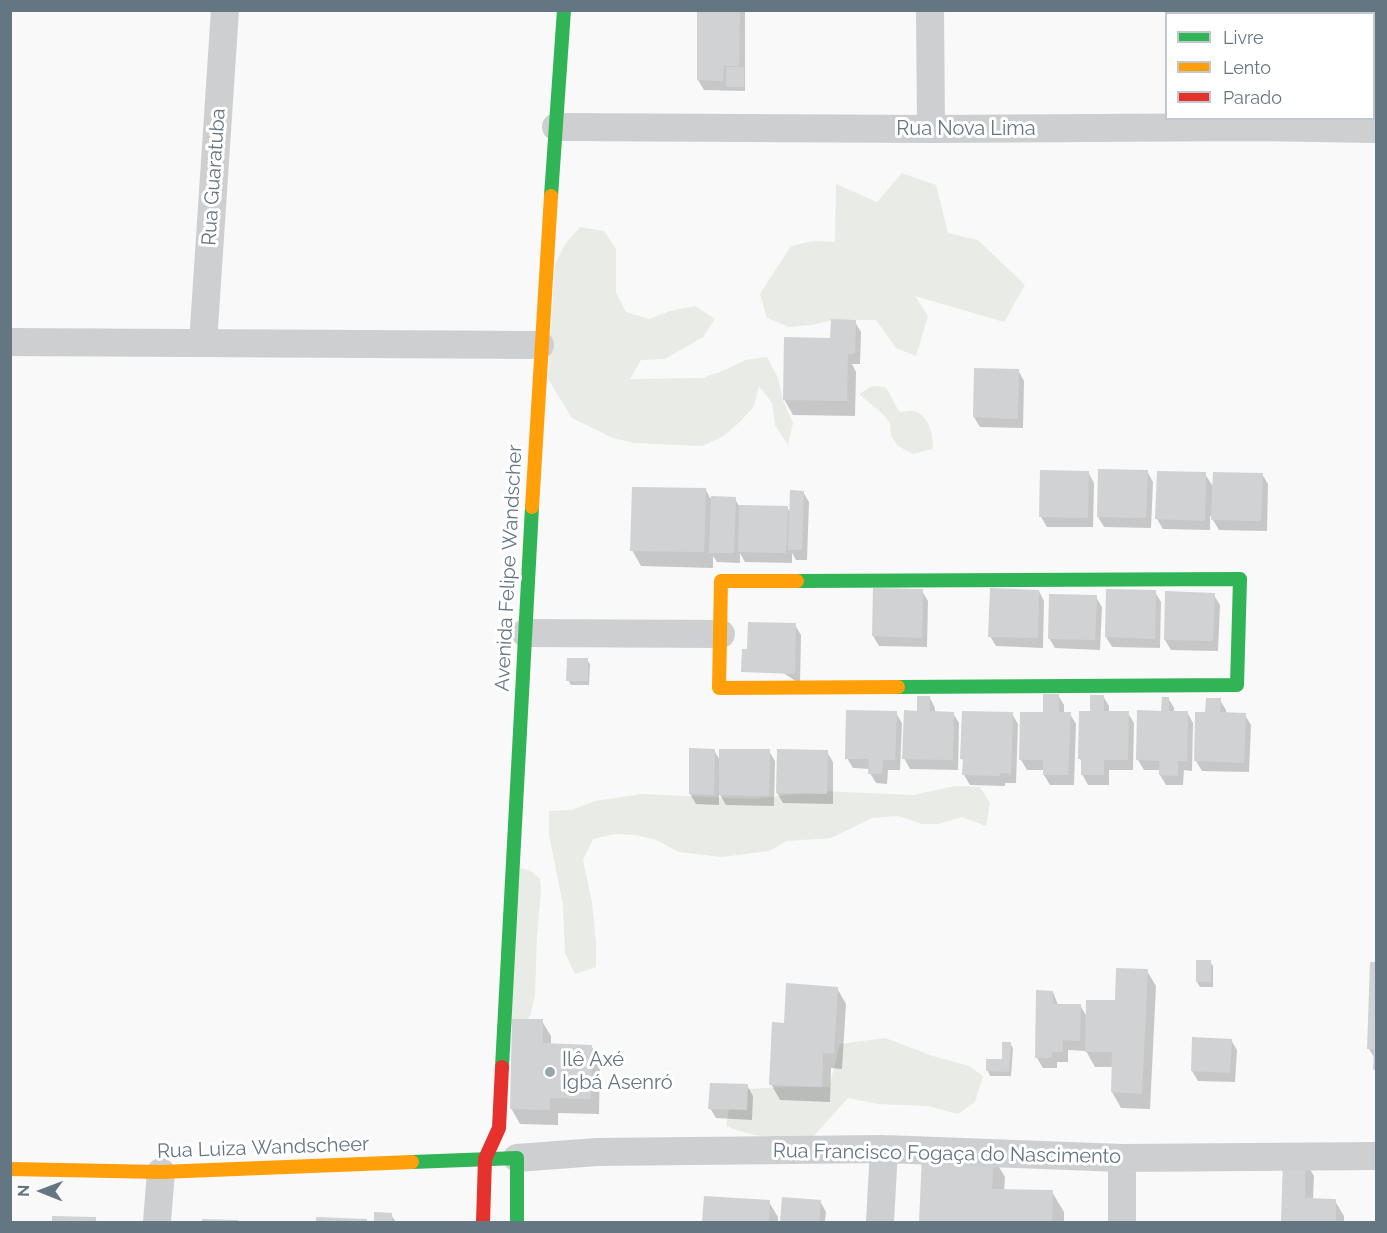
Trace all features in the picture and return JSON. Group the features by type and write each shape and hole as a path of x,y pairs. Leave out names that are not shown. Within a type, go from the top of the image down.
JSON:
{"street":[{"name":"Rua Guaratuba","path":"203,343 225,10"},
{"name":"Avenida Felipe Wandscher","path":"483,1222 485,1160 508,1143 525,633 540,345 564,10"},
{"path":"930,10 930,129"},
{"name":"Rua Nova Lima","path":"556,127 930,129 1253,123 1377,129"},
{"path":"10,342 540,345"},
{"path":"1240,579 1237,685 719,688 722,634 721,581 1240,579"},
{"path":"525,633 722,634"},
{"path":"508,1143 517,1222"},
{"name":"Rua Francisco Fogaça do Nascimento","path":"508,1143 597,1152 884,1149 1122,1158 1377,1156"},
{"name":"Rua Luiza Wandscheer","path":"10,1169 161,1172 485,1160 508,1143"},
{"path":"880,1222 884,1149"},
{"path":"1122,1158 1122,1222"},
{"path":"157,1222 161,1172"}],"shaded area":[{"path":"902,173 936,185 948,233 978,240 1025,285 1004,322 915,296 928,316 916,356 896,348 876,320 834,320 789,327 767,318 760,294 791,246 813,241 835,242 836,184 877,202"},
{"path":"580,227 604,231 616,249 616,293 626,312 649,319 670,311 695,306 715,319 703,337 665,359 641,360 630,379 702,378 745,360 767,357 778,378 783,400 793,423 788,445 775,425 772,403 759,386 754,406 740,422 722,437 702,446 634,443 613,438 572,418 548,379 555,264 565,244"},
{"path":"872,386 885,387 900,412 914,411 924,417 931,433 933,449 913,454 898,446 891,436 890,424 885,416 859,394"},
{"path":"956,786 980,787 990,803 986,826 962,817 939,824 922,824 898,816 872,818 831,838 787,841 769,851 722,857 678,852 657,840 636,835 614,834 593,839 583,860 592,902 596,967 575,974 565,953 563,905 549,835 549,811 572,810 595,801 642,794 754,799 821,791 913,795"},
{"path":"520,868 531,871 540,879 535,995 530,1016 524,1024 504,1027"},
{"path":"885,1038 933,1056 969,1066 983,1076 975,1102 958,1114 927,1106 878,1104 848,1098 812,1138 758,1136 726,1126 730,1103 748,1089 829,1087 840,1044"}],"building":[{"path":"697,10 740,10 739,66 721,66 724,67 723,81 697,80"},
{"path":"726,67 744,67 744,87 726,87"},
{"path":"831,319 856,320 855,354 848,354 847,401 783,400 784,337 830,338"},
{"path":"974,368 1019,369 1018,419 973,417"},
{"path":"1098,469 1148,470 1146,518 1097,517"},
{"path":"1040,470 1089,471 1088,518 1039,517"},
{"path":"1157,471 1206,472 1205,521 1155,519"},
{"path":"1213,472 1263,473 1261,521 1211,520"},
{"path":"632,487 706,488 704,552 630,551"},
{"path":"790,490 804,491 802,550 788,550"},
{"path":"711,496 736,497 734,553 709,553"},
{"path":"739,505 788,506 786,553 738,552"},
{"path":"873,588 923,589 922,638 872,636"},
{"path":"990,588 1039,590 1038,638 988,637"},
{"path":"1106,589 1156,590 1155,639 1105,637"},
{"path":"1165,591 1215,593 1213,641 1164,640"},
{"path":"1049,594 1097,595 1095,640 1048,639"},
{"path":"748,622 796,623 795,674 741,672 742,649 747,649"},
{"path":"567,658 588,658 588,681 566,681"},
{"path":"1043,694 1059,694 1059,712 1071,712 1068,775 1043,775 1043,760 1019,760 1020,712 1043,712"},
{"path":"1090,695 1104,695 1104,711 1129,711 1128,760 1104,760 1104,775 1081,775 1081,759 1078,759 1079,711 1090,711"},
{"path":"917,696 930,696 930,711 954,712 953,760 902,759 904,710 917,711"},
{"path":"1162,697 1169,697 1169,711 1188,711 1187,761 1178,761 1178,776 1159,775 1159,761 1136,760 1137,710 1161,711"},
{"path":"1206,698 1221,698 1220,712 1246,713 1244,763 1194,761 1195,712 1205,712"},
{"path":"846,710 897,711 895,760 883,760 882,774 868,774 869,759 845,759"},
{"path":"962,711 1013,712 1011,774 962,775 963,759 960,759"},
{"path":"689,748 715,749 714,795 689,794"},
{"path":"719,749 770,749 769,796 719,795"},
{"path":"777,749 828,750 827,794 776,793"},
{"path":"1196,960 1211,960 1211,982 1196,982"},
{"path":"1370,962 1376,962 1376,1070 1373,1070 1374,1049 1367,1049"},
{"path":"1116,968 1148,969 1142,1094 1111,1092 1112,1052 1085,1052 1086,1000 1115,1000"},
{"path":"786,983 838,987 834,1054 823,1053 822,1087 769,1085 772,1022 784,1023"},
{"path":"1036,990 1053,991 1053,1004 1081,1004 1080,1041 1063,1040 1063,1052 1052,1052 1052,1058 1035,1058"},
{"path":"512,1019 543,1019 543,1043 592,1045 591,1099 550,1098 550,1110 510,1109"},
{"path":"1192,1037 1232,1039 1230,1073 1191,1071"},
{"path":"1002,1042 1011,1042 1009,1072 986,1071 986,1059 1002,1059"},
{"path":"710,1083 748,1084 747,1110 708,1109"},
{"path":"922,1155 994,1155 992,1189 1053,1190 1052,1222 919,1222"},
{"path":"1283,1159 1305,1159 1305,1198 1336,1199 1336,1222 1281,1222"},
{"path":"704,1196 770,1200 769,1222 702,1222"},
{"path":"782,1197 821,1200 819,1222 780,1222"},
{"path":"374,1212 392,1213 392,1222 374,1222"},
{"path":"52,1216 96,1217 96,1222 52,1222"},
{"path":"316,1217 367,1219 367,1222 316,1222"},
{"path":"202,1219 238,1220 238,1222 202,1222"}],"traffic: fast":[{"path":"551,196 564,10"},
{"path":"502,1067 532,507"},
{"path":"898,687 1237,685 1240,579"},
{"path":"797,581 1240,579"},
{"path":"412,1162 517,1158"},
{"path":"517,1158 517,1222"}],"traffic: slow":[{"path":"532,507 551,196"},
{"path":"797,581 721,581 719,688 898,687"},
{"path":"10,1169 161,1172 412,1162"}],"traffic: jam":[{"path":"483,1222 485,1159 499,1128 502,1067"}],"place":[{"name":"Ilê Axé Igbá Asenró","path":"550,1072"}]}
